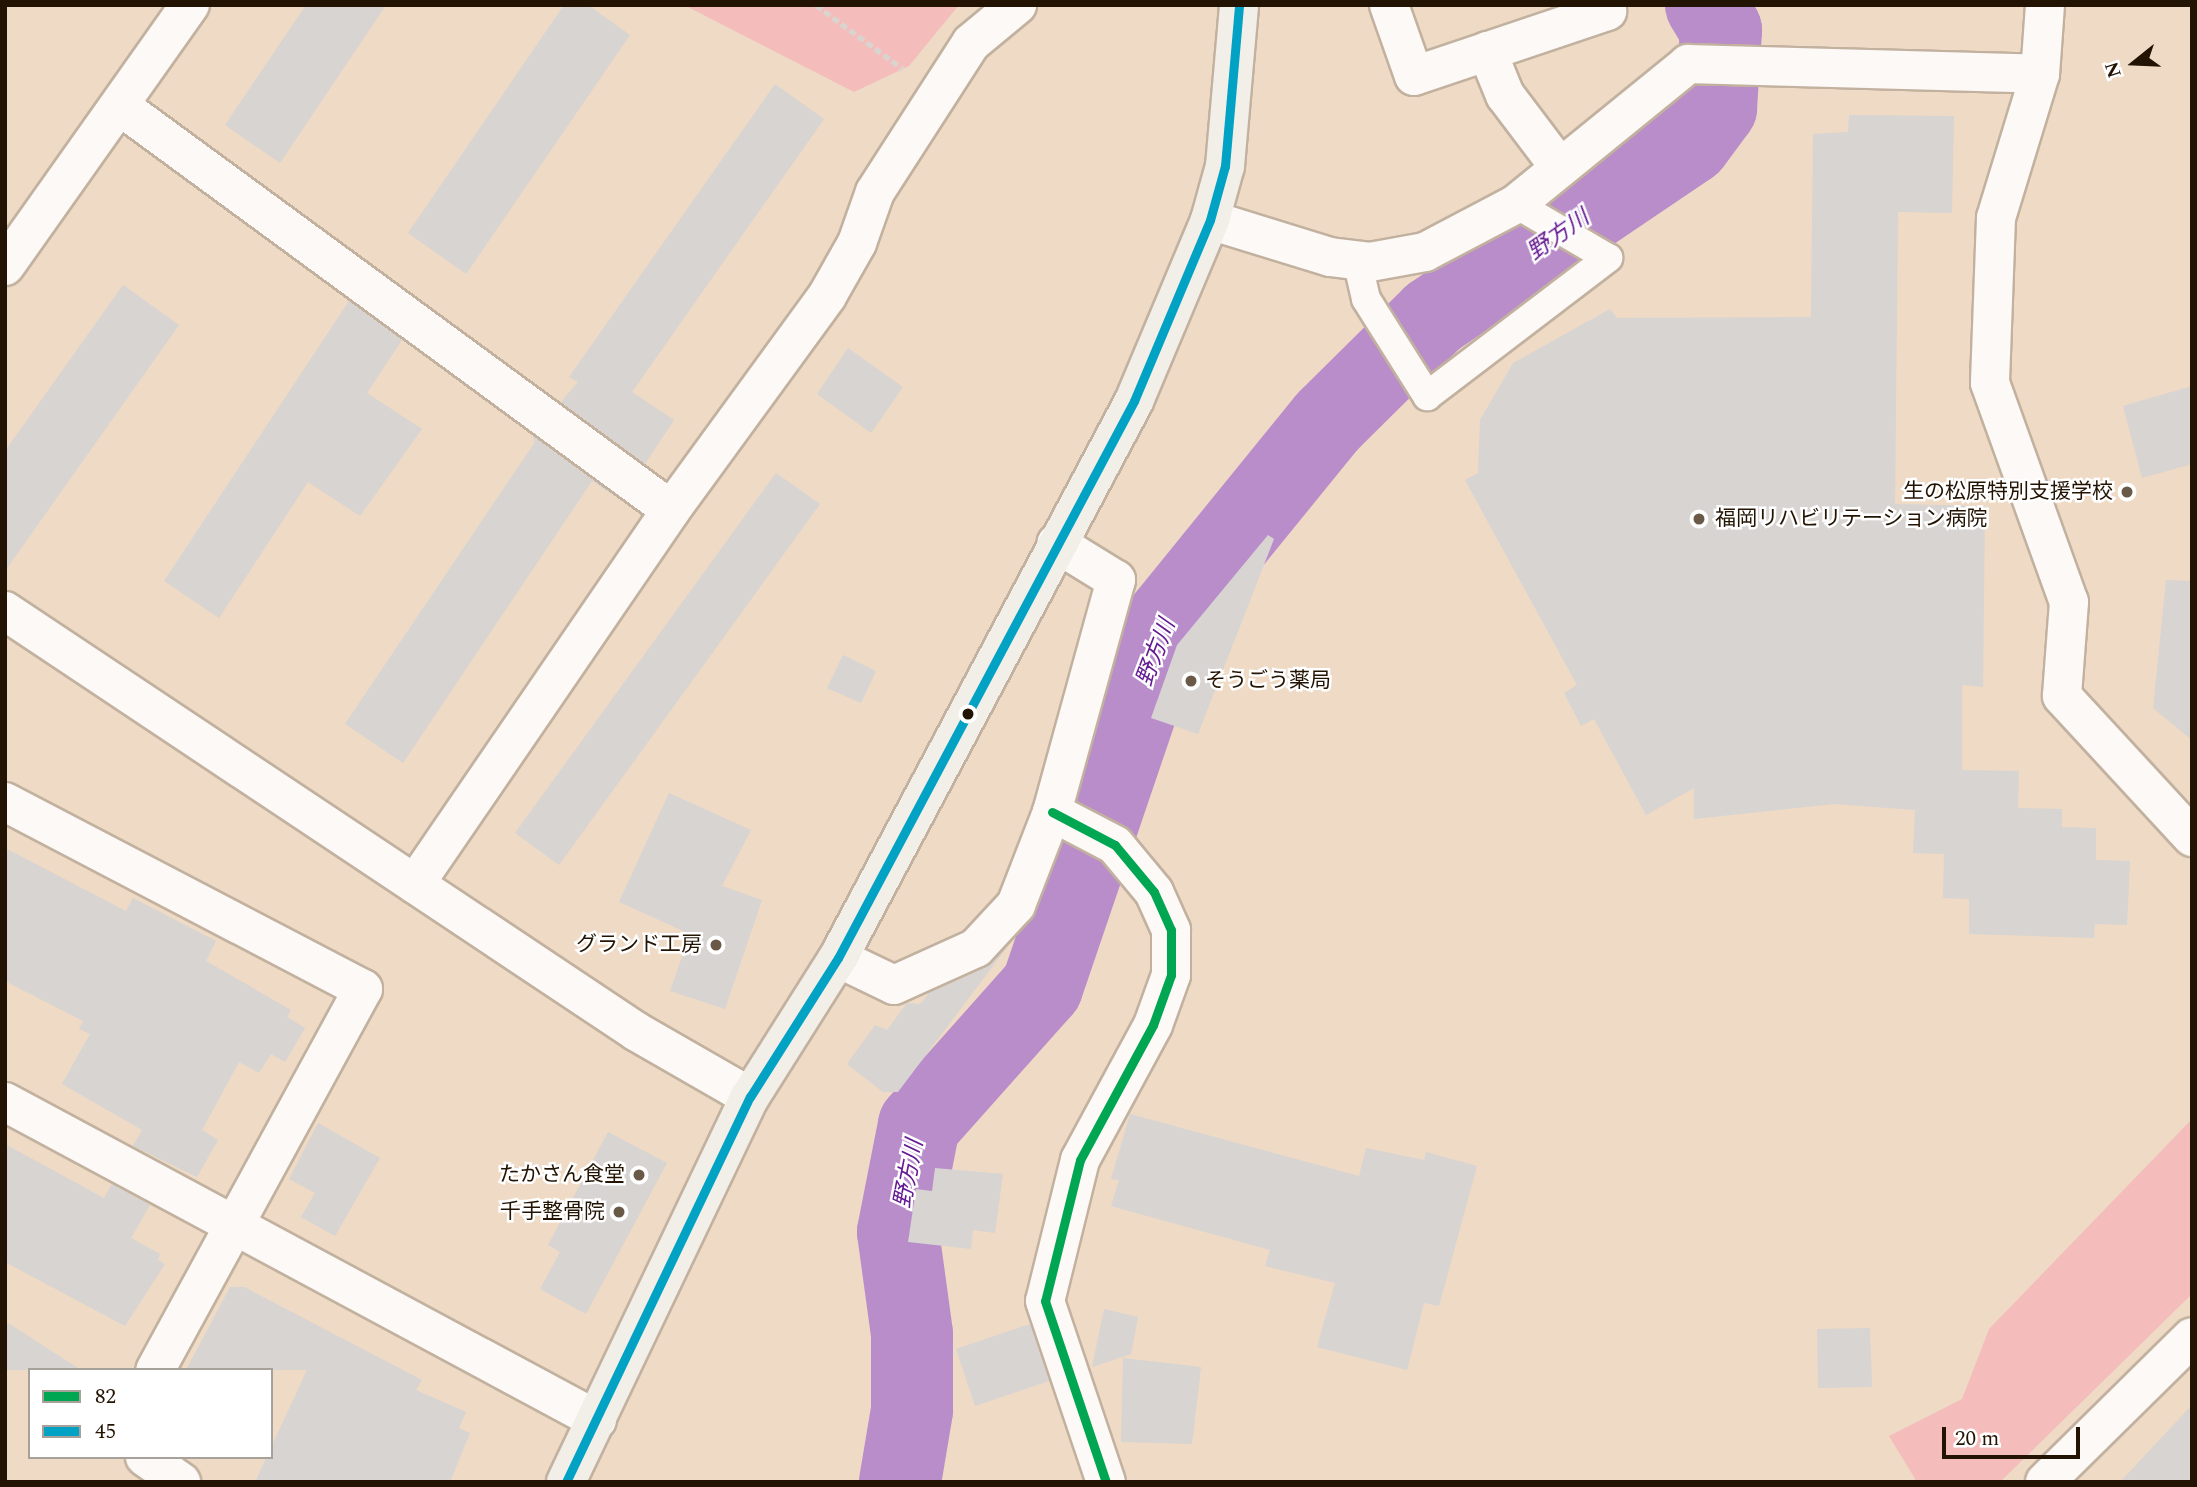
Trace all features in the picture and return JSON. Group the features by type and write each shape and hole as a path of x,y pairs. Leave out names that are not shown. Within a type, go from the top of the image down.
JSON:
{"main road":[{"path":"566,1482 750,1097 838,958 1056,543 1134,401 1210,220 1225,166 1239,5"}],"street":[{"path":"5,266 190,5"},
{"path":"415,884 671,510 827,296 857,243 875,192 971,43 1017,5"},
{"path":"1389,5 1414,76 1607,10 1604,5"},
{"path":"2045,5 2040,74 1996,218 1990,383 2069,602 2062,696 2192,837"},
{"path":"1487,51 1505,95 1558,165"},
{"path":"1210,220 1357,260 1425,252 1516,204 1558,165 1688,64 2040,74"},
{"path":"120,106 671,510"},
{"path":"838,958 894,985 976,948 1016,905 1052,812 1116,580 1056,543"},
{"path":"5,611 637,1032 750,1097"},
{"path":"5,802 363,989 235,1228 156,1368"},
{"path":"1052,812 1115,845 1154,892 1171,930 1171,975 1153,1026 1080,1160 1045,1301 1105,1482"},
{"path":"5,1101 235,1228 597,1420"},
{"path":"2045,1482 2192,1337"},
{"path":"148,1459 181,1482"}],"lane":[{"path":"1357,260 1366,299 1427,396 1608,258 1516,204"}],"path":[{"path":"816,5 907,71 917,62"}],"shaded area":[{"path":"684,5 959,5 909,66 854,92"},
{"path":"2192,1119 2192,1294 2000,1482 1917,1482 1889,1436 1962,1399 1989,1329"}],"building":[{"path":"306,5 386,5 280,163 225,125"},
{"path":"564,5 588,5 630,35 466,274 408,233"},
{"path":"775,84 824,119 632,392 674,420 645,464 561,402 578,382 569,377"},
{"path":"1849,115 1954,116 1952,213 1898,212 1895,504 1985,506 1983,687 1962,685 1962,770 2019,771 2018,808 2062,809 2062,827 2096,828 2096,860 2130,861 2127,925 2095,924 2094,938 1969,934 1969,899 1943,898 1944,854 1913,853 1915,810 1834,804 1694,819 1694,788 1646,815 1594,719 1581,726 1564,693 1577,685 1465,480 1478,473 1480,420 1513,363 1610,309 1617,318 1811,317 1813,134 1848,132"},
{"path":"123,285 179,325 5,571 5,451"},
{"path":"349,301 402,340 367,393 422,429 360,516 308,482 219,618 164,581"},
{"path":"848,348 903,387 871,433 817,394"},
{"path":"2192,386 2192,464 2142,478 2123,406"},
{"path":"532,435 620,500 592,481 403,763 345,724 535,442"},
{"path":"776,473 820,504 559,865 515,833"},
{"name":"そうごう薬局","path":"1268,535 1274,539 1198,734 1151,718 1177,645"},
{"path":"2166,580 2192,581 2192,740 2153,708"},
{"path":"843,655 876,671 861,703 827,688"},
{"path":"669,793 751,830 722,886 762,900 725,1009 670,991 690,934 619,902"},
{"path":"5,848 126,911 133,898 216,941 206,961 291,1010 287,1017 305,1028 285,1062 271,1054 259,1073 239,1062 202,1130 218,1140 197,1177 133,1146 142,1130 62,1084 90,1034 79,1029 83,1021 5,981"},
{"path":"1008,946 898,1092 883,1092 847,1064 875,1025 887,1030 907,1003 920,1004 929,993 985,968"},
{"path":"1130,1114 1359,1176 1366,1148 1424,1160 1426,1152 1477,1166 1439,1306 1424,1303 1407,1370 1317,1347 1335,1283 1265,1266 1270,1250 1111,1206 1119,1180 1111,1179"},
{"path":"318,1123 380,1158 335,1236 301,1217 315,1193 289,1179"},
{"path":"608,1132 667,1163 586,1314 540,1289 560,1252 548,1245"},
{"path":"5,1144 104,1198 112,1184 150,1205 131,1238 160,1254 158,1260 165,1264 125,1326 5,1262"},
{"path":"935,1168 1003,1174 995,1233 973,1230 971,1249 908,1242 916,1189 932,1191"},
{"path":"230,1287 244,1287 422,1380 416,1390 466,1412 459,1428 470,1433 450,1482 255,1482 266,1459 273,1459 273,1443 307,1370 187,1368"},
{"path":"1104,1309 1138,1317 1131,1354 1092,1367"},
{"path":"5,1321 78,1368 28,1368 5,1370"},
{"path":"1030,1324 1049,1381 975,1406 956,1349"},
{"path":"1870,1328 1872,1387 1818,1388 1817,1329"},
{"path":"1123,1358 1201,1367 1192,1444 1121,1442"},
{"path":"2192,1405 2192,1482 2120,1482"}],"waterway":[{"name":"野方川","path":"900,1482 912,1410 912,1334 898,1232 919,1125 1042,987 1167,619 1328,421 1433,317 1690,143 1716,108 1721,30 1706,5"}],"transit line":[{"name":"45","path":"566,1482 750,1097 838,958 1134,401 1210,220 1225,166 1239,5"},
{"name":"82","path":"1052,812 1115,845 1154,892 1171,930 1171,975 1153,1025 1080,1160 1045,1301 1106,1482"}],"place":[{"name":"生の松原特別支援学校","path":"2127,492"},
{"name":"福岡リハビリテーション病院","path":"1699,519"},
{"name":"そうごう薬局","path":"1191,681"},
{"name":"グランド工房","path":"716,945"},
{"name":"たかさん食堂","path":"639,1175"},
{"name":"千手整骨院","path":"619,1212"}]}
